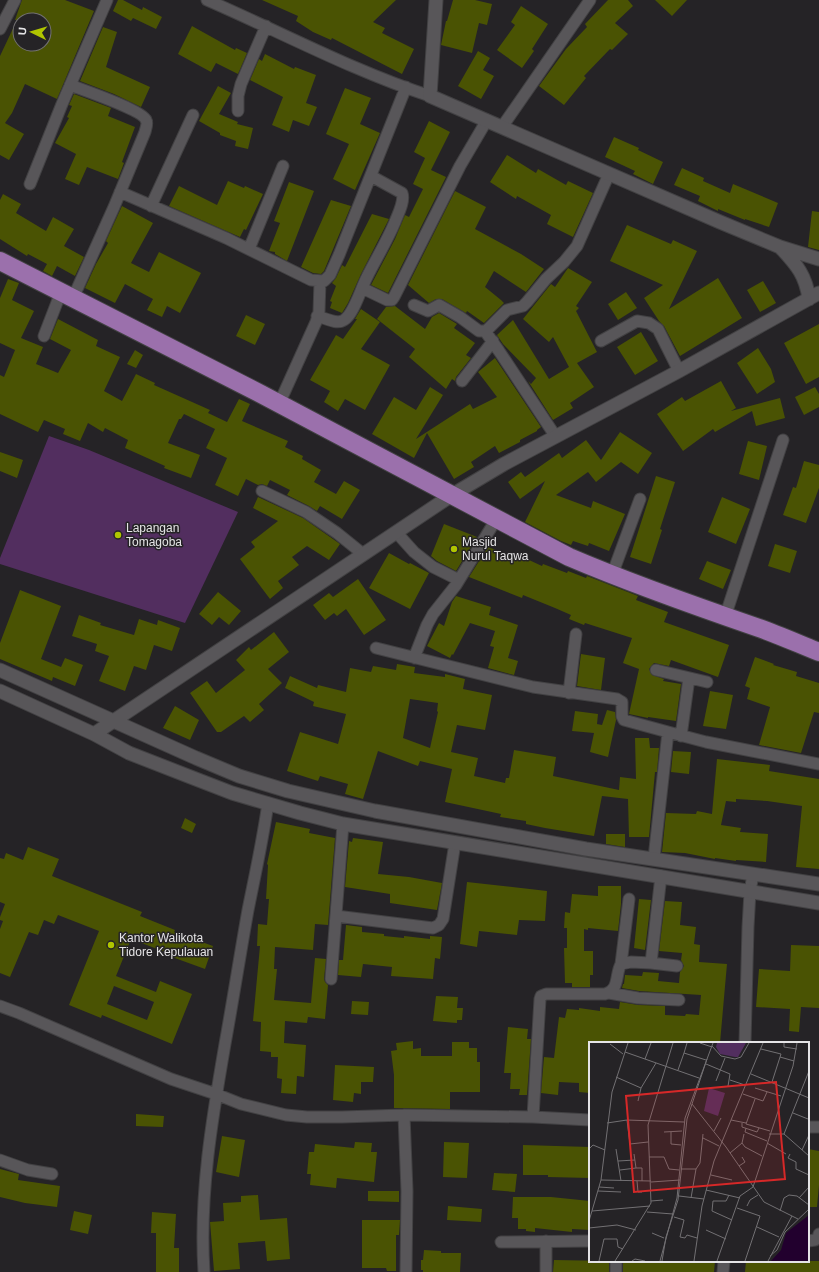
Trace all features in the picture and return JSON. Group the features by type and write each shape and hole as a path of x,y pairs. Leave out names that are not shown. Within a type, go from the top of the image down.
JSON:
{"highway":[{"path":"0,261 279,404 557,551 612,575 725,617 760,628 819,652"}],"street":[{"path":"0,29 15,0"},
{"path":"30,184 70,85 107,0"},
{"path":"206,0 314,49 487,120 780,247 819,259"},
{"path":"430,96 436,0"},
{"path":"502,127 590,0"},
{"path":"238,111 238,96 241,84 266,26"},
{"path":"44,336 67,295 120,192 145,132 147,123 146,118 124,106 70,85"},
{"path":"120,192 249,249 311,280 324,281 330,275 406,87"},
{"path":"151,206 193,115"},
{"path":"362,288 387,300 392,300 460,166 487,120"},
{"path":"249,249 283,166"},
{"path":"414,305 428,311 439,305 460,317 479,331 485,331 507,310 523,306 546,279 564,262 576,246 609,174"},
{"path":"318,316 334,321 343,321 346,319 352,310 395,222 403,199 402,192 371,176"},
{"path":"94,734 452,495 504,464 814,296 807,286 799,268 780,247"},
{"path":"279,404 318,316 320,281"},
{"path":"601,341 637,321 649,323 658,329 678,371"},
{"path":"485,331 556,437"},
{"path":"462,380 492,341"},
{"path":"725,617 783,440"},
{"path":"262,491 306,512 337,533 363,554"},
{"path":"612,575 640,499"},
{"path":"414,658 432,614 459,580 497,518"},
{"path":"396,532 414,552 433,567 459,580"},
{"path":"569,693 576,634"},
{"path":"376,648 533,687 620,700 623,705 622,716 624,720 680,736 819,764"},
{"path":"0,670 239,776 288,791 375,811 586,849 654,858 819,884"},
{"path":"656,670 707,682"},
{"path":"680,736 689,678"},
{"path":"0,691 94,734 129,753 232,793 343,824 819,903"},
{"path":"654,858 668,732"},
{"path":"204,1272 203,1253 205,1183 216,1094 268,803"},
{"path":"331,979 343,824"},
{"path":"336,916 433,928 439,925 443,918 455,843"},
{"path":"745,1042 746,962 750,892 753,874"},
{"path":"651,963 662,876"},
{"path":"609,993 614,988 621,964 629,898"},
{"path":"621,964 631,962 677,966"},
{"path":"533,1117 539,1006 541,996 546,994 609,993 638,998 678,1000"},
{"path":"0,1006 170,1080 216,1094 241,1104 286,1115 342,1118 404,1116 533,1117 589,1120"},
{"path":"404,1116 406,1272"},
{"path":"809,1127 819,1128"},
{"path":"0,1160 28,1170 52,1174"},
{"path":"809,1242 818,1238 819,1234"},
{"path":"546,1241 546,1272"},
{"path":"501,1242 589,1241"},
{"path":"723,1272 724,1262"}],"shaded area":[{"name":"Lapangan Tomagoba","path":"49,436 89,450 238,512 185,623 0,564 0,558"}],"building":[{"path":"22,0 65,0 94,11 57,99 25,84 12,113 5,123 24,134 9,160 0,155 0,56 12,31 12,52 52,52 52,12 18,12"},
{"path":"118,0 123,0 142,10 143,7 162,17 156,29 133,18 131,21 113,11"},
{"path":"262,0 396,0 373,22 385,28 382,33 414,49 402,74 332,38 331,40 313,32 296,21 298,16"},
{"path":"453,0 475,0 492,4 487,25 479,23 472,53 441,45 446,21"},
{"path":"608,0 628,0 633,6 615,23 628,34 612,50 610,49 584,76 586,78 564,105 539,86 566,49 587,27 585,24"},
{"path":"655,0 687,0 672,16"},
{"path":"521,6 548,24 532,49 534,51 522,68 497,50 515,25 511,22"},
{"path":"192,26 235,50 236,48 247,53 238,74 216,63 211,72 178,54"},
{"path":"103,27 117,32 106,67 150,87 141,107 114,94 80,81"},
{"path":"478,51 490,58 483,70 494,76 481,99 458,86"},
{"path":"265,54 294,69 295,67 316,75 306,103 317,107 309,126 293,120 289,132 272,125 283,97 250,80 259,59 262,61"},
{"path":"218,86 231,93 219,114 238,122 237,124 253,128 248,149 235,146 236,141 220,135 220,133 199,121"},
{"path":"345,88 371,98 360,124 380,133 355,190 333,179 349,144 326,134"},
{"path":"74,94 111,108 108,116 135,127 122,162 124,163 118,179 87,167 79,185 65,179 76,154 55,143 69,118 67,117 72,106 69,105"},
{"path":"429,121 450,132 431,170 446,177 388,293 371,285 395,239 405,215 409,217 423,189 413,184 425,158 414,152"},
{"path":"614,137 639,148 638,150 663,162 653,184 633,174 635,171 605,157"},
{"path":"507,155 536,173 538,169 566,185 568,181 593,193 573,237 547,224 551,215 517,196 516,199 490,182"},
{"path":"682,168 704,178 703,181 730,193 733,184 778,203 769,227 745,220 718,209 718,211 698,201 700,196 674,185"},
{"path":"228,181 244,188 245,186 263,194 246,230 244,229 240,237 169,206 179,186 217,205"},
{"path":"289,182 314,191 287,261 275,254 275,252 269,251 280,223 274,221"},
{"path":"455,191 486,207 475,229 521,254 544,269 526,292 494,271 485,287 504,303 484,323 467,311 466,313 442,299 436,299 429,303 408,285"},
{"path":"3,194 21,204 16,213 46,231 53,217 74,229 64,246 84,257 75,276 57,266 52,276 43,271 47,264 28,254 27,256 0,239 0,200"},
{"path":"331,200 351,206 324,271 321,274 313,273 301,267"},
{"path":"122,206 153,223 131,263 149,272 159,252 201,273 180,313 167,306 162,317 147,310 153,299 125,284 115,303 85,288 108,243 106,241"},
{"path":"812,211 819,212 819,250 808,247"},
{"path":"372,214 389,219 342,313 330,308 332,302 330,301 336,286 332,283 342,265 345,267"},
{"path":"627,225 671,244 673,240 697,251 669,309 718,278 742,318 680,356 664,326 644,298 663,285 610,261"},
{"path":"568,268 592,282 576,306 579,308 576,311 597,352 577,363 594,387 570,403 573,408 553,420 528,381 531,384 536,378 503,344 497,335 513,320 549,379 569,367 553,337 549,342 523,319 551,284 555,287"},
{"path":"8,279 19,283 12,300 34,311 21,338 43,347 36,364 58,373 71,350 50,339 58,319 98,340 96,346 120,357 104,391 122,401 136,374 155,383 154,385 210,410 208,413 227,422 239,399 250,404 242,421 288,441 285,447 303,456 302,459 321,470 314,482 336,494 344,481 360,490 342,519 320,506 317,511 287,495 290,490 270,480 267,486 262,484 258,485 246,479 238,496 215,485 227,458 206,448 215,429 184,414 181,419 179,419 168,443 200,455 191,478 164,468 165,466 125,448 128,440 105,428 103,432 88,423 80,441 63,434 65,429 44,420 38,432 0,414 0,375 4,377 15,350 0,343 0,298"},
{"path":"763,281 776,303 760,312 747,290"},
{"path":"626,292 637,308 618,320 608,304"},
{"path":"395,306 425,329 432,317 439,313 457,324 454,328 475,343 466,355 471,358 456,377 455,381 452,379 446,389 409,357 415,349 377,319 386,307"},
{"path":"361,309 380,322 361,349 390,365 365,410 345,399 338,411 324,402 330,391 310,380 336,335 343,339 357,319 355,319"},
{"path":"246,315 265,324 255,345 236,336"},
{"path":"819,324 819,377 806,384 784,343"},
{"path":"641,332 658,361 635,375 617,347"},
{"path":"758,348 771,369 775,382 757,394 737,363"},
{"path":"135,350 143,355 136,368 127,364"},
{"path":"495,358 541,427 537,431 520,440 520,442 499,453 495,446 471,462 474,467 454,479 427,433 414,458 372,434 394,397 416,410 430,387 443,395 416,439 470,404 473,409 497,397 478,372"},
{"path":"721,381 736,408 731,411 780,398 785,418 756,426 752,411 715,432 713,429 683,451 657,414 682,397 685,401"},
{"path":"815,387 819,394 819,407 804,415 795,397"},
{"path":"620,432 652,453 638,474 621,462 596,482 588,472 556,495 591,508 593,501 625,514 609,551 589,543 588,546 573,541 571,545 525,522 545,481 520,499 508,482 521,472 525,477 559,453 562,458 586,440 601,460"},
{"path":"748,441 767,446 759,480 739,474"},
{"path":"0,452 23,460 17,478 0,471"},
{"path":"804,461 819,465 819,488 806,523 783,515 793,487 796,488"},
{"path":"656,476 675,482 651,564 630,557"},
{"path":"258,497 303,518 340,544 329,560 307,546 292,557 299,565 278,581 283,588 270,599 240,559 255,547 251,542 278,521 253,508"},
{"path":"722,497 750,509 736,544 708,532"},
{"name":"Masjid Nurul Taqwa","path":"444,524 477,537 456,571 437,561 431,556"},
{"path":"775,544 797,551 790,573 768,566"},
{"path":"488,547 515,557 516,554 542,566 543,564 586,578 587,576 638,596 636,600 668,612 664,622 729,645 718,677 671,660 669,666 654,663 649,669 652,675 664,679 663,681 681,684 676,721 629,714 639,669 623,663 632,638 585,623 584,625 569,619 571,615 555,608 523,595 522,598 469,577"},
{"path":"389,553 429,573 410,609 369,588"},
{"path":"707,561 731,570 723,589 699,579"},
{"path":"358,579 386,620 364,635 346,609 337,616 334,613 325,620 313,605 329,593 333,597"},
{"path":"20,590 61,606 41,659 61,667 65,658 83,665 75,686 53,677 52,681 0,659 0,643"},
{"path":"218,592 241,611 229,625 219,617 212,625 199,614"},
{"path":"456,596 491,607 489,615 518,625 508,658 518,661 514,675 488,668 494,647 490,646 495,631 470,623 450,658 427,646 439,623 444,626 452,602"},
{"path":"79,615 101,623 100,625 134,635 139,619 157,625 158,620 180,628 172,651 154,645 146,670 134,666 125,691 99,681 109,656 95,651 97,644 72,636"},
{"path":"274,632 289,652 268,669 282,683 259,704 264,710 250,722 244,716 221,732 217,732 190,693 207,681 216,693 245,670 236,660 249,647 251,650"},
{"path":"581,654 605,658 601,690 577,686"},
{"path":"755,657 774,664 773,665 797,672 796,676 819,683 819,713 814,712 801,753 759,745 770,707 747,699 750,688 745,686"},
{"path":"397,664 415,667 414,673 445,677 445,674 465,679 463,689 492,695 485,730 457,725 451,752 478,758 474,776 505,783 506,778 509,778 514,750 556,757 553,776 619,790 620,777 636,779 635,738 649,738 650,748 659,748 657,772 655,772 649,837 629,837 628,799 602,796 594,836 545,828 526,824 526,821 500,817 501,814 445,802 452,769 420,761 418,766 378,751 363,799 345,794 348,784 320,776 318,781 287,771 300,732 338,744 346,714 313,706 314,702 285,688 290,676 317,688 318,685 346,692 350,668 371,672 373,666 396,670","holes":["410,699 438,703 438,712 430,748 403,738"]},
{"path":"710,691 733,695 726,729 703,726"},
{"path":"175,706 199,720 190,740 163,728"},
{"path":"607,710 615,712 616,720 608,757 590,752 594,733 572,731 575,711 598,714 597,724 602,725"},
{"path":"673,751 691,752 689,774 671,772"},
{"path":"717,759 770,765 769,771 819,779 819,869 796,867 802,806 767,801 736,799 736,802 726,801 721,825 741,828 740,832 768,834 766,862 715,859 685,853 662,852 666,813 696,814 697,811 712,814"},
{"path":"185,818 196,824 192,833 181,828"},
{"path":"276,822 310,829 309,833 335,838 328,925 315,924 313,950 275,947 274,969 277,969 274,1000 311,1003 315,958 326,959 324,979 328,985 325,1019 308,1017 307,1023 285,1021 284,1043 306,1045 304,1077 297,1076 296,1094 281,1093 282,1079 277,1078 278,1057 271,1057 271,1052 260,1051 261,1022 253,1021 260,946 257,946 258,924 267,925 269,899 266,899 267,864"},
{"path":"606,834 625,834 625,847 606,844"},
{"path":"353,838 383,842 378,874 409,877 442,883 437,910 390,903 390,894 345,887 349,841 352,842"},
{"name":"Kantor Walikota Tidore Kepulauan","path":"28,847 59,859 52,876 142,912 140,916 175,930 174,932 213,946 205,969 172,957 173,955 131,939 116,976 156,992 160,981 192,994 172,1044 102,1015 101,1018 69,1005 99,931 58,915 54,924 44,920 38,935 29,932 10,977 0,973 0,929 3,921 0,920 0,917 5,904 0,902 0,858 4,859 6,853 23,860","holes":["114,986 154,1002 147,1020 107,1004"]},
{"path":"467,882 547,891 545,921 519,920 517,935 479,931 477,947 460,944"},
{"path":"598,886 621,886 618,931 588,928 588,930 584,929 584,951 593,951 593,975 590,975 590,987 572,987 572,983 565,983 564,948 567,948 567,928 564,928 565,912 570,913 572,894 598,896"},
{"path":"639,899 651,900 645,950 634,948"},
{"path":"665,901 682,902 680,925 696,927 694,944 700,945 699,962 727,964 720,1042 589,1042 589,1093 579,1092 579,1083 559,1082 558,1095 541,1093 544,1057 554,1058 559,1017 565,1018 567,1009 579,1010 579,1008 600,1011 600,1007 619,1009 620,1002 638,1005 665,1006 665,1015 699,1015 701,995 639,991 622,988 625,975 642,976 643,972 659,973 658,981 679,983 680,972 684,966 681,960 682,953 659,951"},
{"path":"346,925 362,927 362,932 384,934 384,936 404,938 404,936 430,939 430,936 442,937 440,959 435,958 433,979 391,976 392,967 363,964 361,977 338,975 339,960 343,960"},
{"path":"791,945 819,946 819,1008 801,1007 799,1032 789,1031 790,1009 756,1007 759,969 790,971"},
{"path":"436,996 458,997 457,1008 463,1008 462,1020 457,1020 457,1023 433,1021"},
{"path":"352,1001 369,1002 368,1015 351,1014"},
{"path":"508,1027 528,1029 527,1039 531,1039 527,1095 519,1095 520,1089 510,1089 511,1073 504,1073"},
{"path":"413,1041 413,1049 421,1048 421,1056 452,1056 452,1042 469,1042 469,1048 477,1048 477,1062 480,1062 480,1092 450,1092 450,1109 394,1108 394,1075 391,1051 397,1050 396,1043"},
{"path":"335,1065 374,1067 373,1082 361,1082 361,1094 354,1093 353,1102 333,1100"},
{"path":"136,1114 164,1116 163,1127 136,1126"},
{"path":"222,1136 245,1140 239,1177 216,1172"},
{"path":"355,1142 372,1143 371,1152 377,1152 374,1182 337,1178 336,1188 310,1185 311,1174 307,1174 309,1152 314,1152 315,1144 354,1148"},
{"path":"444,1142 469,1143 467,1178 443,1177"},
{"path":"523,1145 589,1147 589,1178 523,1175"},
{"path":"809,1149 819,1151 819,1185 817,1207 809,1207"},
{"path":"0,1169 19,1174 18,1180 60,1186 57,1207 25,1203 0,1197"},
{"path":"494,1173 517,1174 515,1192 492,1190"},
{"path":"368,1191 399,1191 399,1202 368,1201"},
{"path":"258,1195 260,1220 287,1218 290,1259 267,1261 265,1241 238,1243 240,1269 214,1271 210,1222 224,1221 223,1203 241,1202 241,1196"},
{"path":"513,1197 551,1197 589,1201 589,1230 572,1229 572,1232 535,1228 535,1232 526,1231 526,1229 518,1229 518,1218 512,1218"},
{"path":"448,1206 482,1209 481,1222 447,1220"},
{"path":"74,1211 92,1215 88,1234 70,1230"},
{"path":"152,1212 176,1214 174,1248 179,1248 179,1272 156,1272 156,1233 151,1233"},
{"path":"362,1220 400,1220 399,1235 396,1235 396,1271 387,1271 386,1268 362,1268"},
{"path":"424,1250 441,1251 441,1253 461,1253 460,1272 423,1272 423,1270 421,1270 421,1260 423,1260"},
{"path":"554,1260 609,1262 609,1272 553,1272"},
{"path":"819,1261 819,1272 745,1272 746,1262"},
{"path":"623,1262 715,1262 714,1272 623,1272"}],"place":[{"name":"Lapangan Tomagoba","path":"118,535"},
{"name":"Masjid Nurul Taqwa","path":"454,549"},
{"name":"Kantor Walikota Tidore Kepulauan","path":"111,945"}]}
